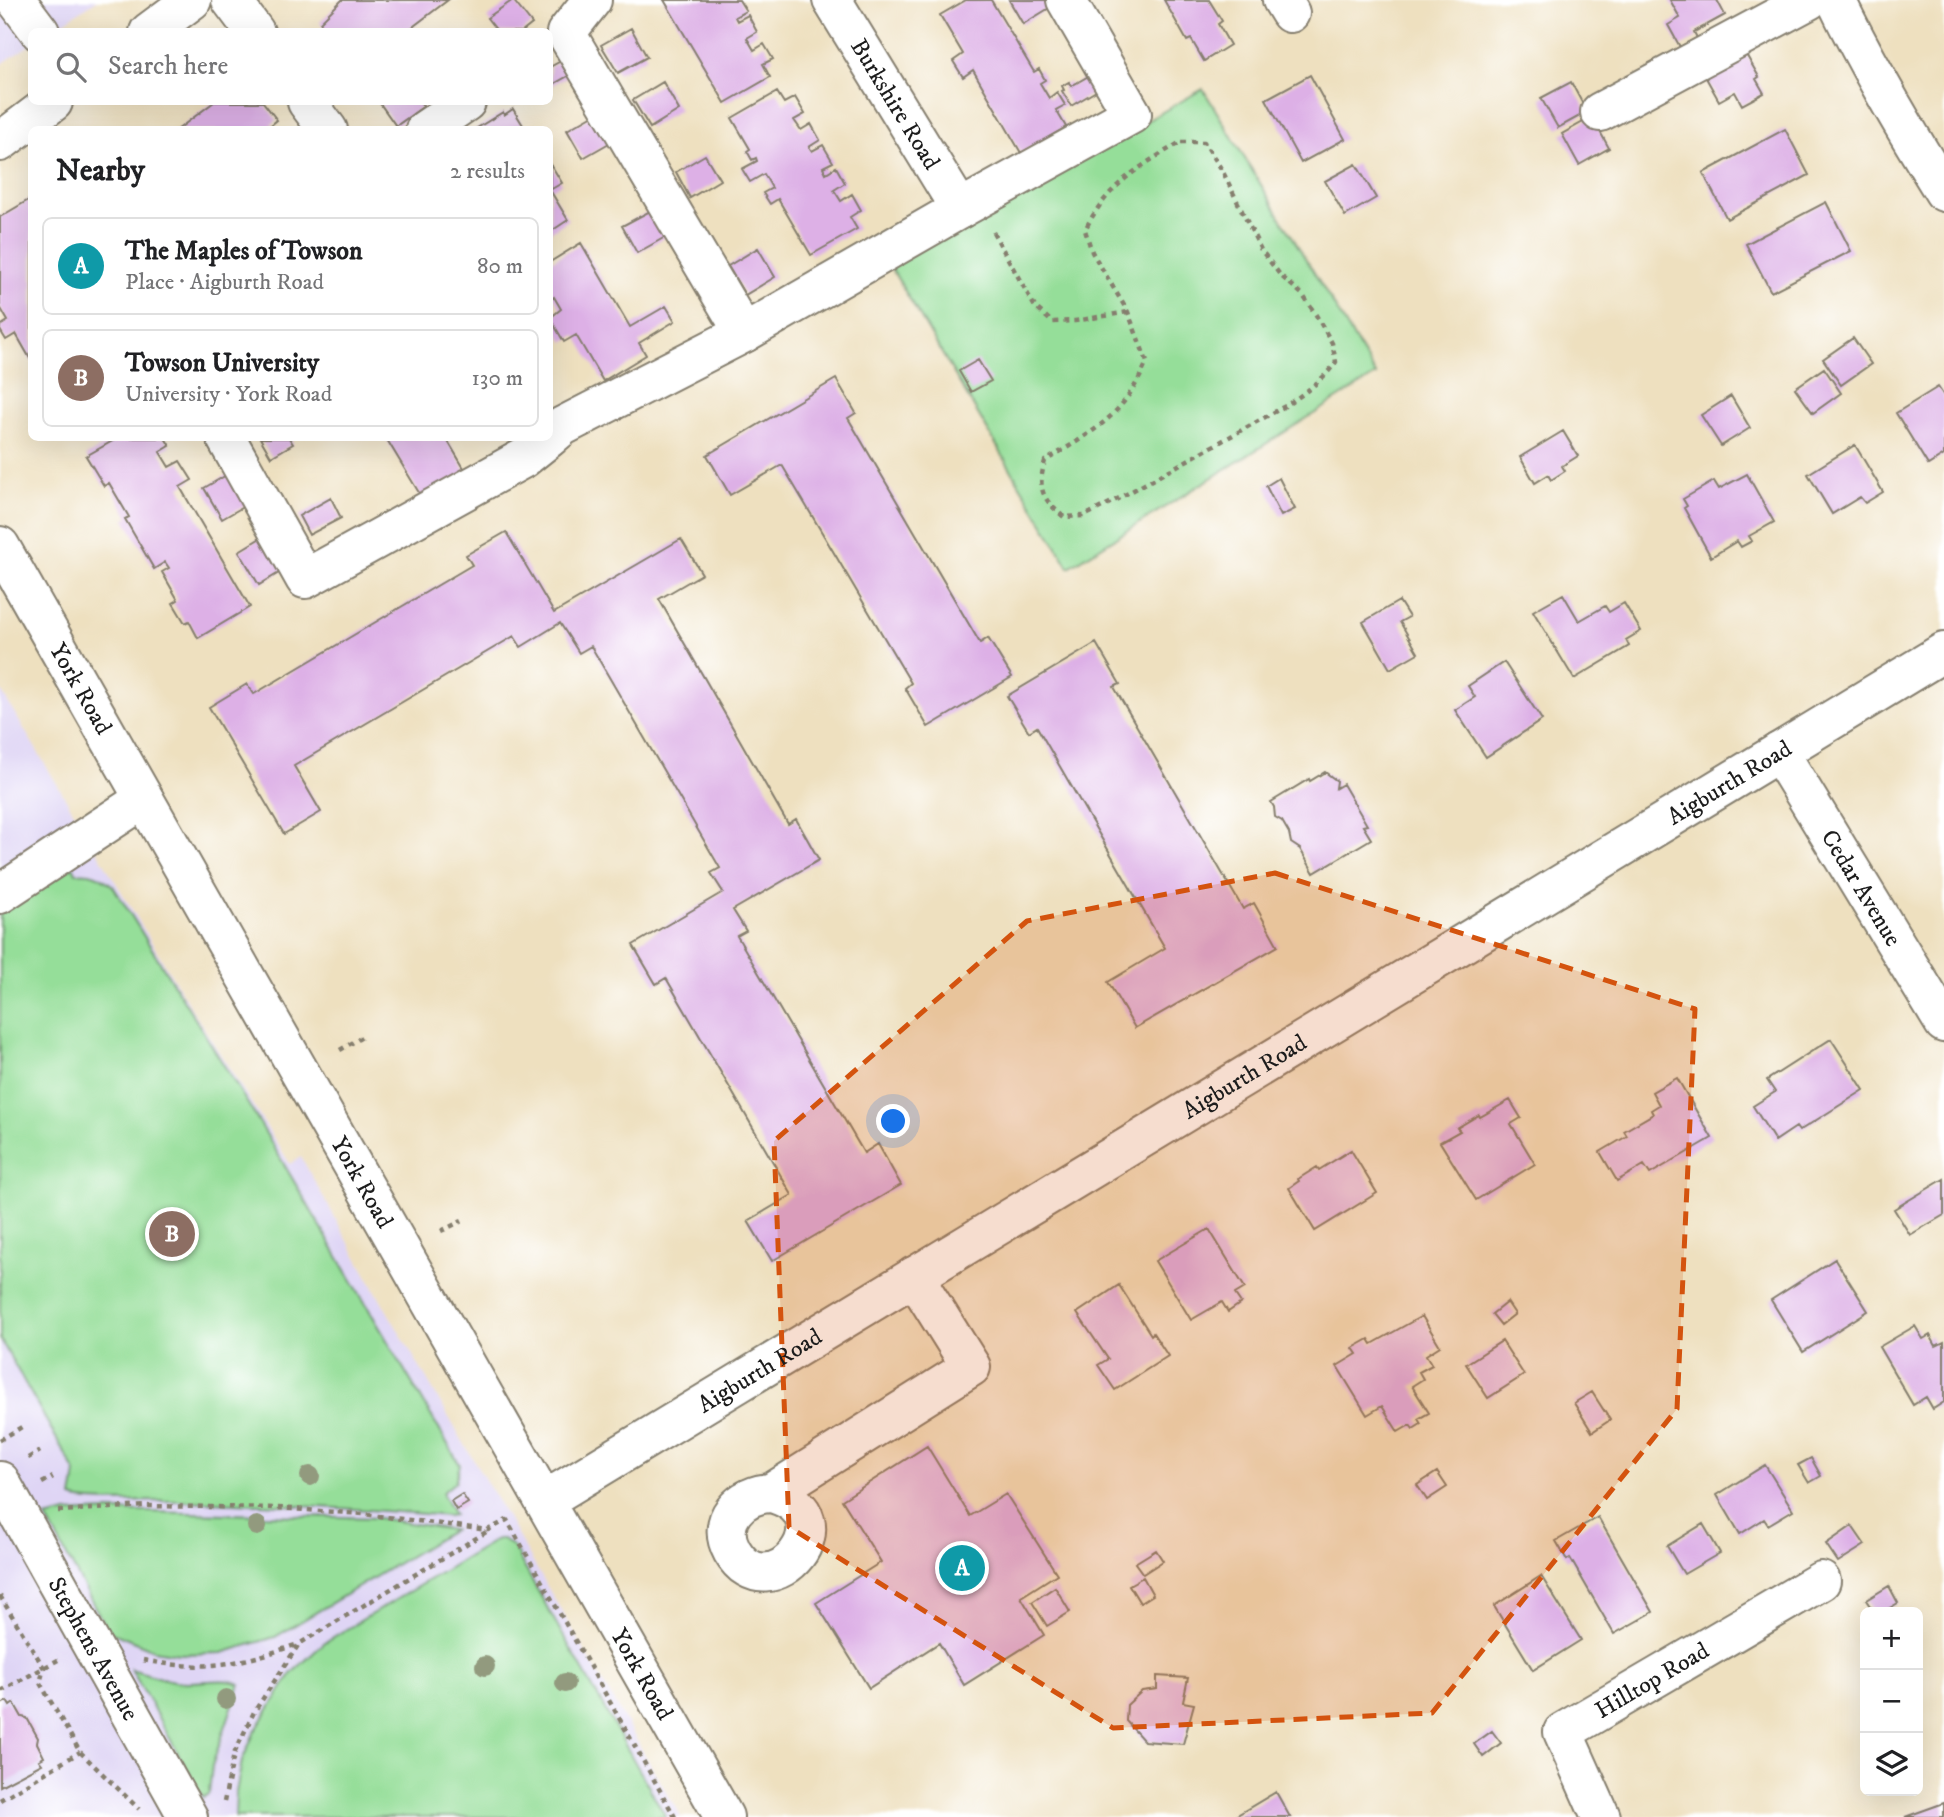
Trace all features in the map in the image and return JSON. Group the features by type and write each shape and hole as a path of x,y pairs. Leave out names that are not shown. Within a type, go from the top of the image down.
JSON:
{"street":[{"path":"16,0 37,28"},
{"path":"154,28 192,0"},
{"path":"231,0 252,28"},
{"path":"592,0 558,39 744,333"},
{"name":"Burkshire Road","path":"832,0 960,209"},
{"path":"553,433 744,333 1132,114 1066,0"},
{"path":"1600,112 1809,0"},
{"path":"1836,0 1890,106 1942,185"},
{"path":"309,105 325,126"},
{"path":"431,126 462,105"},
{"path":"0,142 42,116"},
{"path":"228,441 305,579 524,458 543,441"},
{"name":"York Road","path":"0,546 724,1817"},
{"name":"Aigburth Road","path":"544,1501 1944,652"},
{"name":"Cedar Avenue","path":"1779,752 1944,1023"},
{"path":"0,894 144,799"},
{"path":"771,1493 971,1367 914,1276"},
{"name":"Stephens Avenue","path":"0,1481 90,1642 206,1811"},
{"name":"Hilltop Road","path":"1601,1817 1563,1732 1821,1581"}],"path":[{"path":"1181,142 1204,142 1222,170 1261,250 1281,276 1302,294 1316,315 1332,343 1336,362 1311,389 1287,404 1112,502 1084,516 1064,517 1046,502 1040,479 1045,461 1083,439 1111,418 1139,381 1147,362 1128,312 1092,252 1085,230 1093,213 1114,187 1142,164 1181,142"},
{"path":"960,209 986,219 1035,307 1052,322 1128,312"},
{"path":"340,1050 362,1037"},
{"path":"442,1231 461,1221"},
{"path":"0,1440 25,1425"},
{"path":"56,1511 145,1506 278,1508 391,1517 488,1531"},
{"path":"1,1691 90,1642 131,1657 177,1667 250,1661 299,1644 507,1520 675,1817"},
{"path":"0,1596 44,1668 40,1684 80,1752 147,1817"},
{"path":"206,1811 228,1781 239,1744 254,1712 299,1644"},
{"path":"0,1800 80,1752"}],"highlighted area":[{"path":"1275,873 1695,1009 1677,1409 1432,1713 1113,1728 789,1527 774,1141 1027,921"}],"shaded area":[{"path":"0,0 97,0 55,28 28,28 28,46 0,65"},
{"path":"0,689 191,1008 290,1164 301,1157 383,1304 681,1817 0,1817"}],"green space":[{"path":"1203,89 1376,375 1069,567 890,266"},
{"path":"73,866 76,873 96,875 113,886 261,1125 460,1465 455,1482 442,1493 454,1515 213,1502 123,1502 72,1498 76,1473 0,1339 0,914"},
{"path":"110,1511 378,1518 453,1530 275,1637 222,1653 179,1654 154,1650 108,1631 46,1518 67,1513"},
{"path":"497,1539 503,1539 513,1547 666,1817 235,1817 236,1792 242,1761 254,1733 292,1673 325,1642"},
{"path":"131,1669 174,1681 225,1681 240,1684 212,1766 209,1793 203,1798"}],"building":[{"path":"342,0 448,0 411,28 324,28 320,22"},
{"path":"513,0 532,24 527,28 495,28 487,18"},
{"path":"664,0 739,0 746,11 735,17 737,21 748,15 757,32 747,38 754,50 764,44 773,59 763,64 770,77 725,103"},
{"path":"966,0 991,0 1034,72 1039,69 1045,80 1040,83 1049,98 1057,92 1065,105 1056,110 1066,127 1021,153 973,70 963,77 953,61 963,54 940,15"},
{"path":"1009,0 1047,0 1051,7 1023,24"},
{"path":"1164,0 1209,0 1222,21 1218,24 1230,45 1204,61 1191,39 1187,41"},
{"path":"1670,0 1717,0 1725,15 1694,32 1697,38 1680,47 1668,25 1680,18"},
{"path":"631,28 647,57 618,73 601,45"},
{"path":"1740,44 1759,77 1756,79 1764,93 1742,105 1735,92 1719,101 1700,67"},
{"path":"568,57 577,71 553,84 553,65"},
{"path":"1092,74 1101,88 1071,106 1062,86 1069,82 1071,86"},
{"path":"1310,75 1345,139 1301,163 1266,99"},
{"path":"663,82 679,110 650,128 633,100"},
{"path":"1571,82 1587,112 1558,128 1541,98"},
{"path":"777,92 784,103 795,97 805,114 794,120 801,130 811,124 820,140 809,147 812,151 823,145 833,162 823,167 826,173 836,167 845,183 834,190 841,201 852,194 861,210 850,217 857,229 811,255 778,199 770,204 763,193 772,188 764,174 750,182 742,169 757,161 756,158 752,160 747,151 750,149 732,118"},
{"path":"210,105 265,105 277,120 270,126 182,126"},
{"path":"381,105 424,106 396,126"},
{"path":"513,109 524,126 480,126 503,112 504,115"},
{"path":"595,114 611,142 583,158 567,130"},
{"path":"1592,117 1609,148 1579,165 1562,134"},
{"path":"1785,129 1809,175 1727,219 1703,173"},
{"path":"705,155 720,180 690,198 676,172"},
{"path":"1356,164 1376,198 1345,216 1325,181"},
{"path":"553,168 562,183 553,188"},
{"path":"553,195 568,220 553,230"},
{"path":"28,200 28,355 16,334 6,340 0,330 0,326 8,321 0,307 0,217"},
{"path":"1826,202 1851,251 1771,292 1746,244"},
{"path":"652,210 667,236 637,253 622,226"},
{"path":"581,243 630,327 666,306 675,321 639,343 646,355 603,381 576,335 564,342 553,323 553,316 561,309 553,298 553,260"},
{"path":"758,248 775,277 745,295 728,266"},
{"path":"1853,338 1871,364 1841,385 1823,359"},
{"path":"978,360 991,381 971,392 959,371"},
{"path":"1824,368 1841,393 1813,413 1795,388"},
{"path":"836,379 856,413 848,418 980,643 988,638 1012,677 928,727 905,688 911,683 782,465 730,495 707,455"},
{"path":"1938,387 1944,396 1944,455 1928,465 1896,413"},
{"path":"1731,396 1750,428 1721,446 1701,415"},
{"path":"1563,431 1578,456 1562,466 1565,471 1551,480 1548,475 1535,483 1520,457"},
{"path":"113,441 167,441 170,446 160,452 169,467 180,461 192,480 180,487 250,607 198,638 189,621 185,623 173,603 178,600 162,572 169,568 165,562 154,569 125,519 129,517 109,483 104,486 86,456"},
{"path":"262,441 291,441 293,444 271,457"},
{"path":"388,441 448,441 471,480 427,506"},
{"path":"1855,445 1883,492 1865,503 1860,497 1832,514 1808,474"},
{"path":"230,473 248,504 222,519 204,488"},
{"path":"1747,474 1774,522 1749,536 1752,541 1741,547 1737,541 1711,557 1684,508 1687,506 1683,499 1714,481 1719,489"},
{"path":"1279,478 1295,509 1281,516 1266,486"},
{"path":"331,498 341,518 309,535 299,516"},
{"path":"506,532 554,613 681,539 702,574 659,599 788,824 796,819 819,860 733,910 746,931 737,936 864,1153 878,1144 901,1185 772,1261 748,1221 792,1195 666,978 656,984 633,945 723,892 711,873 720,868 591,646 579,653 560,623 521,647 514,636 294,766 321,812 284,834 209,707 247,684 254,694 472,565 466,555"},
{"path":"267,534 287,568 259,585 239,551"},
{"path":"1563,594 1579,621 1605,606 1609,612 1624,603 1641,631 1626,640 1629,646 1574,679 1533,611"},
{"path":"1399,601 1409,617 1400,622 1418,653 1390,669 1363,622"},
{"path":"1096,643 1120,684 1114,687 1243,909 1254,903 1278,946 1135,1028 1108,982 1165,948 1037,727 1029,732 1007,696"},
{"path":"1504,662 1542,720 1486,757 1455,710 1475,697 1468,686"},
{"path":"1325,772 1337,781 1336,788 1343,784 1367,825 1363,826 1371,839 1314,873 1300,849 1291,843 1282,821 1275,817 1271,802"},
{"path":"1831,1039 1864,1090 1799,1131 1796,1127 1775,1141 1753,1106 1775,1092 1767,1080"},
{"path":"1677,1078 1712,1138 1650,1174 1644,1165 1617,1181 1600,1152 1627,1136 1624,1131 1653,1114 1651,1110 1659,1105 1652,1092"},
{"path":"1510,1100 1521,1118 1511,1124 1535,1164 1476,1200 1440,1142 1460,1131 1457,1128"},
{"path":"1351,1150 1377,1193 1315,1231 1289,1188 1317,1167 1319,1170"},
{"path":"1944,1179 1944,1215 1910,1235 1894,1209"},
{"path":"1209,1229 1245,1288 1235,1294 1241,1303 1228,1312 1222,1302 1191,1320 1155,1261"},
{"path":"1835,1259 1868,1311 1803,1352 1771,1300"},
{"path":"1119,1285 1168,1356 1115,1390 1098,1365 1108,1359 1077,1313"},
{"path":"1507,1302 1515,1314 1501,1325 1492,1314"},
{"path":"1422,1316 1440,1346 1426,1355 1432,1365 1419,1372 1423,1379 1412,1386 1429,1413 1418,1419 1421,1424 1413,1429 1410,1425 1398,1432 1382,1406 1367,1415 1337,1366 1357,1354 1353,1348 1369,1339 1372,1344"},
{"path":"1915,1326 1923,1339 1930,1335 1936,1346 1944,1342 1944,1402 1933,1409 1926,1397 1913,1405 1879,1347"},
{"path":"1502,1341 1524,1375 1488,1398 1466,1364"},
{"path":"1592,1392 1610,1420 1592,1432 1574,1403"},
{"path":"927,1446 970,1516 1006,1494 1057,1574 1021,1597 1044,1635 964,1685 939,1643 869,1688 816,1603 881,1562 842,1500"},
{"path":"1811,1458 1821,1476 1809,1483 1798,1465"},
{"path":"1765,1465 1793,1510 1768,1525 1764,1519 1740,1534 1717,1495"},
{"path":"1437,1472 1447,1487 1427,1500 1417,1485"},
{"path":"462,1494 468,1503 456,1510 451,1501"},
{"path":"1598,1517 1653,1612 1614,1634 1570,1558 1567,1560 1556,1541"},
{"path":"1703,1524 1720,1553 1684,1574 1667,1546"},
{"path":"1852,1526 1865,1545 1838,1562 1826,1544"},
{"path":"1156,1550 1163,1561 1143,1574 1135,1563"},
{"path":"1541,1576 1581,1640 1533,1670 1494,1606"},
{"path":"1143,1577 1153,1595 1140,1603 1129,1585"},
{"path":"1889,1586 1898,1603 1891,1607 1871,1607 1866,1600"},
{"path":"1055,1587 1070,1612 1047,1626 1032,1602"},
{"path":"1157,1676 1188,1678 1183,1702 1194,1704 1183,1744 1144,1741 1126,1721 1127,1705 1142,1691 1157,1689"},
{"path":"7,1701 10,1706 14,1703 22,1717 27,1718 44,1757 39,1760 42,1764 0,1786 0,1705"},
{"path":"1492,1731 1501,1743 1483,1757 1474,1744"},
{"path":"1276,1792 1290,1817 1234,1817"},
{"path":"1944,1803 1944,1817 1905,1817"}],"place":[{"name":"Towson University","path":"172,1234"},
{"name":"The Maples of Towson","path":"962,1568"}]}
